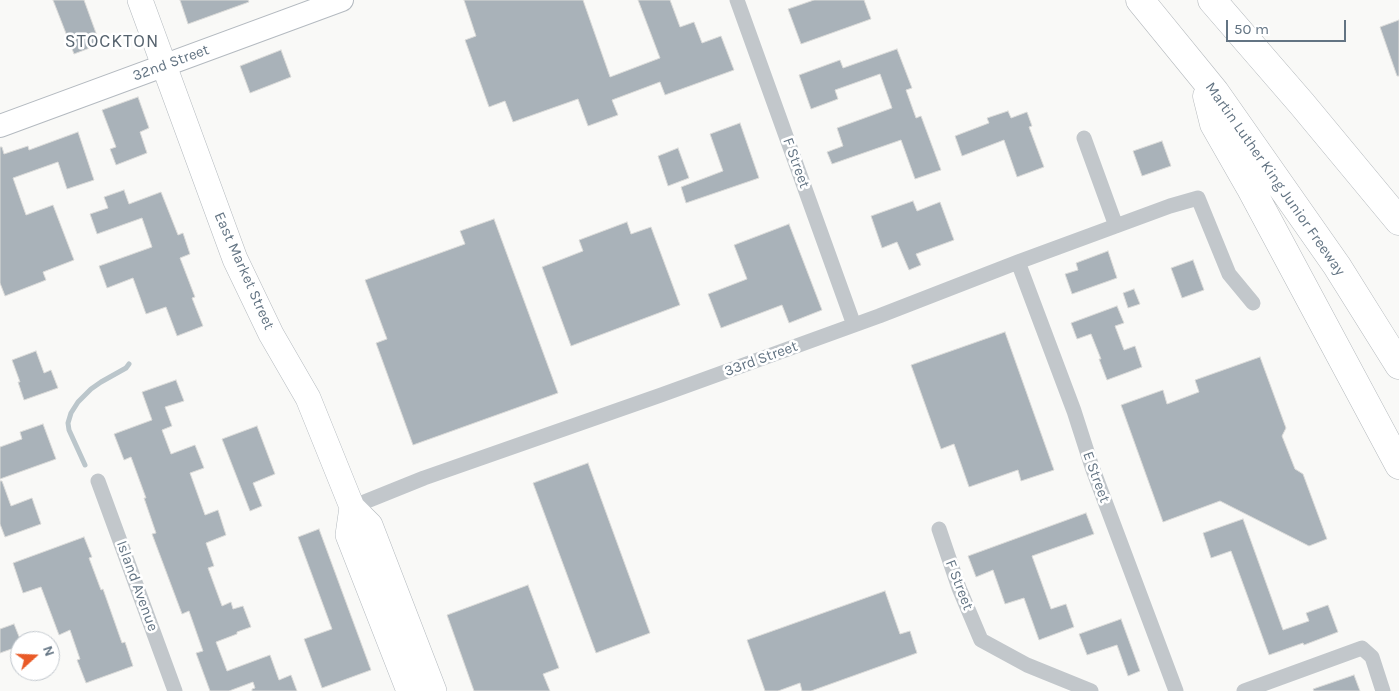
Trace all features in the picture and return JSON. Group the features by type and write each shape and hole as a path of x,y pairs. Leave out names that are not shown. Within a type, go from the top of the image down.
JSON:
{"highway":[{"name":"Martin Luther King Junior Freeway","path":"1140,0 1202,75 1337,266 1399,365"},
{"path":"1212,0 1302,104 1399,221"},
{"path":"1234,0 1302,104"},
{"path":"1202,75 1214,124 1250,187 1399,465"}],"main road":[{"name":"East Market Street","path":"140,0 235,259 271,334 308,398 352,508 370,525 429,689"},
{"name":"32nd Street","path":"0,126 342,0"},
{"path":"352,508 348,535 409,691"}],"street":[{"name":"F Street","path":"737,0 854,325"},
{"path":"1084,138 1116,226"},
{"name":"33rd Street","path":"352,508 424,478 661,395 854,325 1170,206 1198,198 1229,274 1253,303"},
{"name":"E Street","path":"1018,262 1074,411 1087,454 1176,691"},
{"name":"Island Avenue","path":"98,481 175,691"},
{"name":"F Street","path":"939,529 959,588 981,640 1027,665 1090,691"},
{"path":"1244,691 1362,648 1372,657 1383,691"}],"building":[{"path":"53,0 84,0 100,44 74,54"},
{"path":"180,0 248,0 249,2 188,24"},
{"path":"464,0 583,0 610,77 660,58 638,0 670,0 680,27 694,22 702,43 721,36 734,70 665,95 660,82 612,100 618,115 588,126 578,99 513,122 505,101 489,107 465,40 476,36"},
{"path":"814,0 864,0 871,19 801,44 788,9"},
{"path":"1399,20 1399,76 1397,76 1380,27"},
{"path":"897,49 912,88 906,90 916,118 921,116 941,170 915,179 901,140 832,164 827,152 843,146 837,128 892,108 880,74 835,90 838,99 811,109 799,75 840,60 843,68"},
{"path":"281,50 291,77 250,93 240,66"},
{"path":"138,97 149,128 140,132 147,153 116,165 110,149 116,147 102,110"},
{"path":"1008,111 1011,118 1027,112 1032,126 1029,127 1044,167 1017,177 1004,140 962,156 955,136 989,123 987,118"},
{"path":"740,123 759,178 686,203 681,187 723,171 710,134"},
{"path":"78,132 94,180 67,189 58,162 13,178 26,215 53,205 74,260 43,272 46,280 5,296 0,283 0,147 2,147 4,154 28,146 29,150"},
{"path":"1162,141 1171,166 1142,176 1133,151"},
{"path":"678,148 689,178 668,186 658,156"},
{"path":"124,190 129,204 161,192 178,235 183,233 190,254 180,258 195,297 192,298 203,326 177,336 166,307 146,314 133,278 107,288 99,266 152,247 142,218 97,234 90,214 108,208 104,197"},
{"path":"913,201 917,211 940,202 954,240 916,254 921,265 909,270 897,242 882,248 871,216"},
{"path":"494,219 558,393 413,445 376,343 387,339 365,280 465,244 460,231"},
{"path":"627,222 631,234 651,227 680,305 571,346 542,267 583,251 579,240"},
{"path":"789,224 822,310 789,323 782,305 721,328 708,294 747,279 734,245"},
{"path":"1108,251 1117,278 1072,294 1065,274 1078,270 1076,263"},
{"path":"1193,260 1204,290 1182,298 1171,268"},
{"path":"1134,289 1140,304 1128,308 1123,293"},
{"path":"1117,306 1124,323 1115,326 1124,350 1135,346 1142,367 1107,380 1091,334 1077,339 1071,323"},
{"path":"1005,332 1054,470 1021,481 1018,470 969,487 954,444 941,449 911,365"},
{"path":"36,351 44,373 51,370 58,388 24,400 12,360"},
{"path":"1260,357 1286,428 1282,436 1295,469 1303,474 1327,539 1309,546 1220,501 1163,522 1121,405 1163,390 1167,404 1199,392 1195,380"},
{"path":"176,380 184,401 165,407 172,426 162,430 171,454 195,445 204,468 190,473 205,515 218,510 226,535 206,543 214,566 208,568 222,606 231,602 233,609 243,606 251,627 216,642 227,671 270,655 279,680 291,675 297,691 252,691 255,688 253,682 229,691 210,691 196,653 203,651 189,611 182,614 152,534 156,533 131,457 124,460 114,434 152,420 142,392"},
{"path":"43,424 56,459 0,479 0,447 22,439 20,432"},
{"path":"257,426 275,474 253,483 262,506 250,511 222,439"},
{"path":"588,463 650,633 596,653 533,483"},
{"path":"0,481 2,481 11,506 32,498 41,524 5,537 0,524"},
{"path":"1086,513 1094,534 1032,556 1051,609 1066,604 1074,627 1039,640 1024,598 1005,604 993,570 976,577 968,556"},
{"path":"1243,519 1283,630 1309,621 1306,613 1328,605 1338,632 1304,645 1303,643 1269,655 1231,551 1211,558 1203,533"},
{"path":"319,529 371,670 322,688 304,639 332,629 298,537"},
{"path":"84,537 92,557 89,558 101,590 103,589 122,643 125,642 133,666 86,683 77,660 80,659 70,630 60,635 60,631 58,631 41,587 23,593 13,563"},
{"path":"528,585 559,668 543,674 550,691 474,691 447,615"},
{"path":"885,591 900,634 910,631 917,653 811,691 802,691 800,683 778,691 765,691 747,640"},
{"path":"1121,619 1140,671 1128,676 1117,645 1087,655 1079,634"},
{"path":"14,624 17,631 10,631 10,650 0,653 0,629"},
{"path":"1354,675 1360,691 1314,691 1313,689"}],"waterway":[{"path":"85,465 69,430 68,423 71,413 78,402 91,389 126,368 129,364"}],"district":[{"name":"STOCKTON","path":"112,42"}]}
